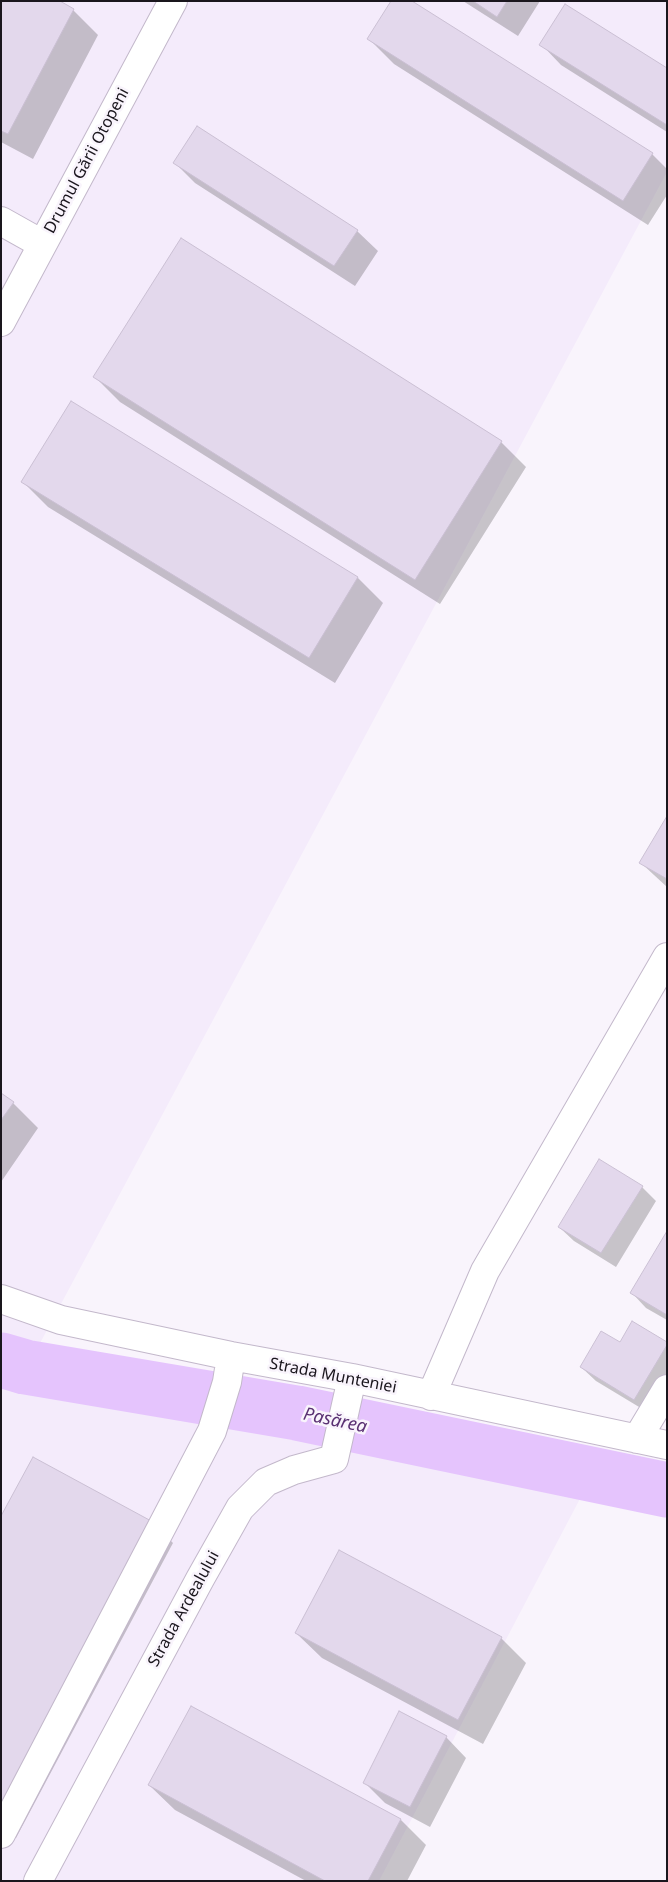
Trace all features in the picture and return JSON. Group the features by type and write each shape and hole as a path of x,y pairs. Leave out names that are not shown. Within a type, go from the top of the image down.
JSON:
{"street":[{"name":"Drumul Gării Otopeni","path":"1,322 173,1"},
{"path":"1,221 42,244"},
{"path":"431,1396 485,1271 667,958"},
{"name":"Strada Munteniei","path":"1,1300 61,1320 231,1356 349,1388 431,1396 667,1445"},
{"path":"1,1834 212,1431 227,1382 231,1356"},
{"name":"Strada Ardealului","path":"38,1881 240,1508 266,1482 294,1470 334,1460 349,1388"},
{"path":"638,1439 667,1390"}],"shaded area":[{"path":"1,1 667,1 667,172 39,1345 216,1373 603,1455 379,1881 1,1881"}],"building":[{"path":"1,1 60,1 74,9 8,134 1,131"},
{"path":"391,1 412,1 653,153 623,201 367,39"},
{"path":"473,1 507,1 497,17"},
{"path":"565,4 667,68 667,125 539,45"},
{"path":"197,126 358,230 334,266 173,163"},
{"path":"181,238 502,441 415,580 93,377"},
{"path":"71,401 358,577 309,658 21,482"},
{"path":"667,816 667,879 639,863"},
{"path":"1,1093 14,1102 1,1120"},
{"path":"599,1159 643,1186 601,1253 558,1227"},
{"path":"667,1231 667,1315 630,1293"},
{"path":"632,1321 667,1342 634,1400 580,1367 601,1331 620,1342"},
{"path":"33,1457 153,1522 1,1808 1,1516"},
{"path":"339,1550 502,1637 458,1720 295,1633"},
{"path":"191,1706 401,1819 368,1881 325,1881 148,1785"},
{"path":"399,1711 447,1736 410,1807 363,1783"}],"waterway":[{"name":"Pasărea","path":"1,1360 25,1367 297,1413 667,1490"}]}
